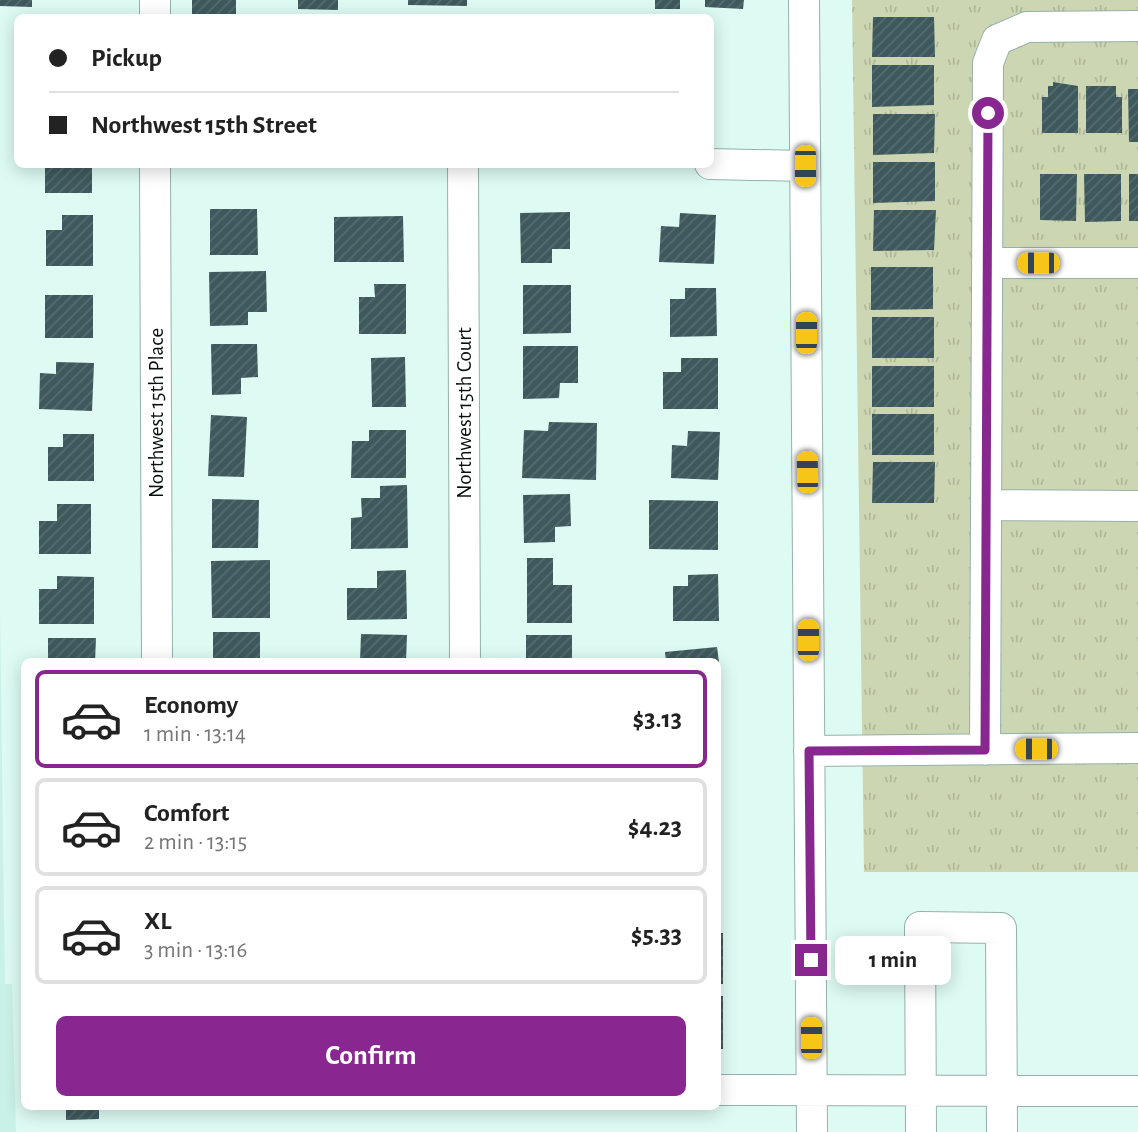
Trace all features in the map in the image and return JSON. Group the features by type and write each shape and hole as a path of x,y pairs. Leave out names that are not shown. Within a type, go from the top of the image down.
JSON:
{"street":[{"path":"804,0 812,1132"},
{"path":"985,750 988,63 997,40 1027,27 1138,26"},
{"path":"714,164 805,166"},
{"name":"Northwest 15th Place","path":"155,168 157,658"},
{"name":"Northwest 15th Court","path":"463,168 465,658"},
{"path":"987,263 1138,262"},
{"path":"986,505 1138,506"},
{"path":"809,751 1138,748"},
{"path":"921,1132 920,927 1001,928 1002,1132"},
{"path":"721,1090 1138,1091"}],"shaded area":[{"path":"0,606 5,984 12,984 16,1132 0,1132"}],"green space":[{"path":"852,0 1138,0 1138,872 864,872"}],"building":[{"path":"0,0 32,0 32,7 0,6"},
{"path":"192,0 236,0 236,14 192,14"},
{"path":"298,0 338,0 338,10 298,9"},
{"path":"408,0 467,0 467,6 408,5"},
{"path":"655,0 680,0 680,9 655,9"},
{"path":"705,0 744,0 743,9 705,7"},
{"path":"873,17 934,17 935,57 872,57"},
{"path":"872,65 934,65 934,105 872,107"},
{"path":"1053,82 1078,86 1078,133 1042,133 1042,97 1048,97 1048,86 1053,86"},
{"path":"1086,86 1116,86 1116,97 1122,97 1122,133 1086,133"},
{"path":"1128,89 1138,89 1138,142 1129,142"},
{"path":"873,114 935,114 934,153 873,155"},
{"path":"873,162 935,162 935,201 873,203"},
{"path":"45,168 92,168 92,193 45,193"},
{"path":"1040,174 1077,174 1076,221 1040,220"},
{"path":"1084,174 1121,174 1121,221 1085,222"},
{"path":"1129,174 1138,174 1138,221 1129,221"},
{"path":"210,209 257,209 258,255 210,255"},
{"path":"874,210 936,210 934,250 873,251"},
{"path":"570,212 570,249 552,249 552,263 521,263 520,213"},
{"path":"680,213 716,215 714,264 659,262 661,226 679,227"},
{"path":"62,215 93,215 93,266 46,266 46,230 62,230"},
{"path":"403,216 404,262 334,262 334,217"},
{"path":"871,267 933,267 933,309 871,310"},
{"path":"266,271 267,312 248,312 248,325 210,326 209,272"},
{"path":"374,284 406,284 406,334 359,334 359,297 375,297"},
{"path":"523,285 571,285 571,333 523,334"},
{"path":"685,288 716,288 717,336 670,337 670,299 685,299"},
{"path":"45,295 93,295 93,338 45,338"},
{"path":"872,317 934,317 934,358 872,358"},
{"path":"211,344 257,344 258,377 241,378 241,394 212,395"},
{"path":"523,346 578,346 578,383 560,383 559,398 523,399"},
{"path":"405,357 406,407 372,407 371,358"},
{"path":"681,358 718,358 718,409 663,409 663,372 681,372"},
{"path":"56,362 94,363 92,411 39,409 40,373 56,374"},
{"path":"872,366 934,366 934,407 872,407"},
{"path":"872,414 934,414 934,455 872,455"},
{"path":"211,415 247,417 244,477 208,476"},
{"path":"549,422 597,423 596,480 522,478 524,430 548,431"},
{"path":"369,430 406,430 406,478 351,478 352,441 369,441"},
{"path":"688,431 720,432 718,480 671,478 672,445 687,446"},
{"path":"63,434 94,434 94,481 48,481 48,447 63,447"},
{"path":"873,462 935,462 934,503 872,503"},
{"path":"407,485 408,548 351,549 351,518 362,517 361,498 380,498 380,486"},
{"path":"570,494 571,526 555,527 555,542 524,543 523,495"},
{"path":"212,499 259,500 258,548 212,548"},
{"path":"649,500 718,501 718,550 649,549"},
{"path":"57,504 91,504 91,554 39,554 39,521 57,521"},
{"path":"527,558 553,558 553,585 572,585 572,623 527,623"},
{"path":"270,560 270,618 212,618 211,561"},
{"path":"406,570 407,619 347,620 347,588 377,588 377,571"},
{"path":"718,574 719,621 673,621 673,586 688,586 688,575"},
{"path":"57,576 94,577 94,624 39,624 39,589 57,589"},
{"path":"213,632 260,632 260,658 213,658"},
{"path":"361,634 407,635 406,658 360,658"},
{"path":"526,635 572,635 572,658 526,658"},
{"path":"48,638 96,638 95,658 48,658"},
{"path":"717,647 718,658 666,658 665,652"},
{"path":"721,933 723,933 721,984"},
{"path":"721,996 723,996 721,1049"},
{"path":"66,1110 99,1110 99,1119 66,1120"}],"route":[{"path":"811,960 809,751 985,750 988,113"}]}
